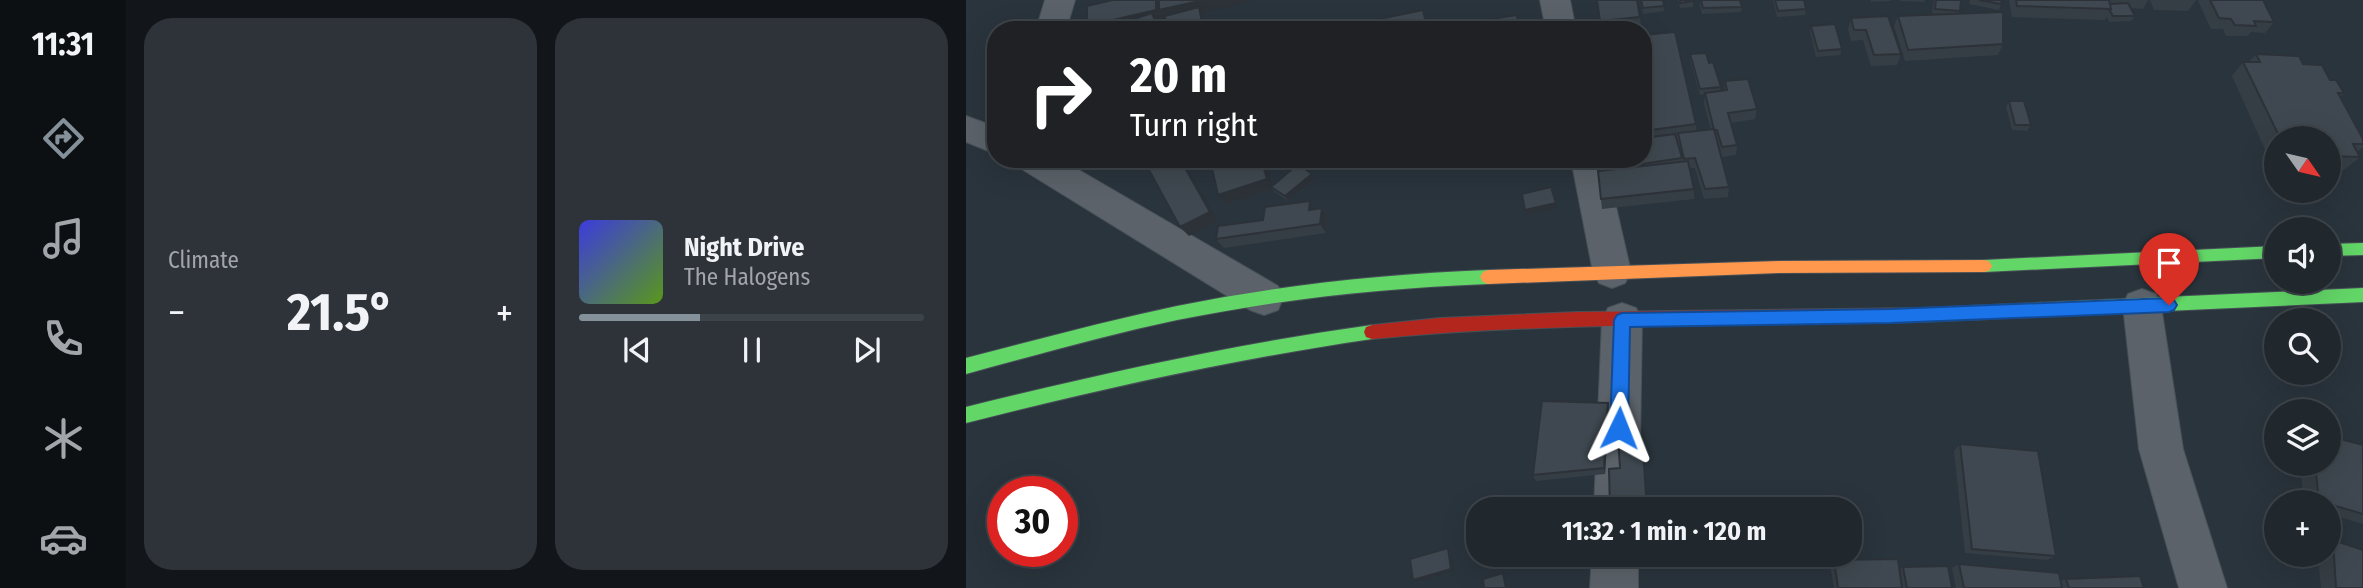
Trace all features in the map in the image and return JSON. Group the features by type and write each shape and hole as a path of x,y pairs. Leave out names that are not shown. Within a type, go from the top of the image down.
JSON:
{"highway":[{"path":"2341,250 2363,249"},
{"path":"966,366 1137,321 1264,298 1374,284 1476,276 1779,267 1974,266 2264,253"},
{"path":"966,415 1208,358 1314,340 1413,329 1622,320 1840,317 2363,295"}],"street":[{"path":"1054,21 1060,0"},
{"path":"1555,0 1559,21"},
{"path":"966,128 987,137"},
{"path":"1047,168 1264,298"},
{"path":"1590,168 1612,272"},
{"path":"2142,306 2161,449 2203,588"},
{"path":"1616,497 1622,320"},
{"path":"1614,588 1615,567"}],"building":[{"path":"1113,0 1156,0 1156,10 1109,21 1087,21 1087,6"},
{"path":"1159,0 1204,0 1159,10"},
{"path":"1597,0 1637,0 1640,17 1600,21"},
{"path":"1641,0 1663,0 1664,6 1643,8"},
{"path":"1701,0 1740,0 1742,7 1703,8"},
{"path":"1775,0 1804,0 1806,9 1778,11"},
{"path":"1936,0 1961,0 1960,11 1935,9"},
{"path":"1979,0 2002,0 2001,4"},
{"path":"2016,0 2109,0 2111,9 2017,6"},
{"path":"2210,0 2263,0 2274,22 2254,21 2256,26 2235,25 2231,19 2219,18"},
{"path":"2128,3 2135,16 2113,16 2110,4"},
{"path":"1199,7 1202,21 1166,21 1165,16"},
{"path":"1423,10 1426,21 1370,21"},
{"path":"2003,12 2003,44 1908,50 1898,16"},
{"path":"1152,13 1155,21 1128,21"},
{"path":"1517,15 1518,21 1478,21"},
{"path":"1888,16 1901,54 1874,55 1866,30 1854,30 1851,18"},
{"path":"1835,24 1842,49 1818,51 1811,26"},
{"path":"1675,32 1696,124 1652,130 1652,34"},
{"path":"1706,53 1709,63 1713,62 1721,87 1700,89 1690,54"},
{"path":"2256,54 2299,56 2303,64 2322,65 2330,80 2336,80 2344,93 2338,93 2363,139 2363,144 2353,144 2360,157 2342,156 2342,126 2274,126 2243,62 2260,62"},
{"path":"1748,79 1757,109 1728,113 1737,145 1722,147 1717,130 1714,130 1705,93 1727,90 1725,81"},
{"path":"2009,101 2024,101 2031,125 2015,125"},
{"path":"1714,129 1729,187 1705,189 1695,158 1684,159 1678,133"},
{"path":"1675,134 1682,158 1652,162 1652,137"},
{"path":"1688,161 1694,189 1601,199 1598,171 1652,168 1652,165"},
{"path":"1148,168 1185,168 1210,212 1180,227"},
{"path":"1212,168 1264,168 1267,179 1218,195"},
{"path":"1293,168 1304,168 1312,174 1285,196 1271,187"},
{"path":"1551,187 1556,203 1525,210 1522,194"},
{"path":"1310,201 1309,210 1322,208 1320,224 1216,239 1218,226 1263,220 1265,207"},
{"path":"1542,401 1608,403 1604,468 1533,475"},
{"path":"1630,420 1632,451 1643,450 1646,497 1610,497 1609,469 1620,468 1617,421"},
{"path":"2341,439 2363,445 2363,514 2341,508 2341,490 2318,490 2316,476 2341,476"},
{"path":"1960,444 2038,451 2056,556 1972,549"},
{"path":"2341,543 2363,550 2363,588 2336,588 2335,567 2341,567"},
{"path":"1448,548 1451,569 1413,580 1410,559"},
{"path":"1898,559 1902,588 1838,588 1835,567 1862,567 1862,560"},
{"path":"1959,564 2059,573 2062,588 1964,588"},
{"path":"1948,566 1952,588 1907,588 1903,567"},
{"path":"1503,573 1506,588 1484,588 1483,579"},
{"path":"2140,576 2144,588 2069,588 2066,579"}],"traffic: fast":[{"path":"2341,250 2363,249"},
{"path":"1984,266 2264,253"},
{"path":"966,366 1115,327 1223,304 1355,286 1488,277"},
{"path":"1921,315 2363,295"},
{"path":"966,415 1168,368 1269,348 1372,332"}],"traffic: slow":[{"path":"1488,277 1779,267 1984,266"}],"traffic: jam":[{"path":"1372,332 1509,321 1921,315"}],"route":[{"path":"1619,428 1622,320 1891,316 2169,305"}]}
